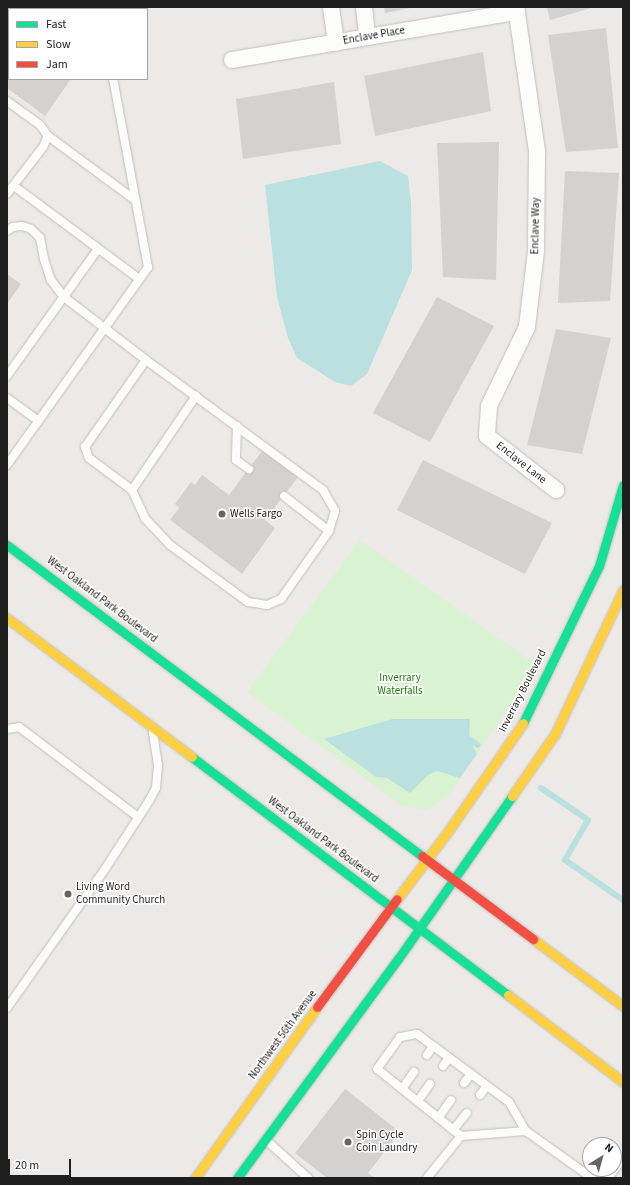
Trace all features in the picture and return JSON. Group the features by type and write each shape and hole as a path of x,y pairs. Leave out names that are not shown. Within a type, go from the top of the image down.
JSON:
{"main road":[{"name":"Inverrary Boulevard","path":"391,906 520,728 598,566 623,485"},
{"name":"West Oakland Park Boulevard","path":"7,545 623,1006"},
{"path":"237,1178 455,880 555,734 623,590"},
{"name":"West Oakland Park Boulevard","path":"7,618 623,1082"},
{"name":"Northwest 56th Avenue","path":"195,1178 391,906"}],"street":[{"path":"331,7 336,43"},
{"path":"364,7 367,36"},
{"name":"Enclave Place","path":"232,60 336,43 367,36 516,10"},
{"name":"Enclave Way","path":"487,436 489,406 527,327 536,251 537,151 516,10"},
{"name":"Enclave Lane","path":"487,436 556,490"}],"lane":[{"path":"7,465 148,267 114,80"},
{"path":"7,101 40,125 48,136 136,200"},
{"path":"7,194 43,147 48,136"},
{"path":"14,186 139,279"},
{"path":"7,231 13,227 22,226 31,229 40,238 44,259 51,280 64,297 146,360 323,490 335,511 329,531 281,599 267,605 248,602 170,545 145,518 132,490 89,458 85,447 146,360"},
{"path":"7,376 98,249"},
{"path":"132,490 196,396"},
{"path":"7,398 39,422"},
{"path":"237,426 236,460 249,469"},
{"path":"284,496 329,531"},
{"path":"7,729 20,727 138,817"},
{"path":"7,1008 105,869 156,788 158,765 152,727"},
{"path":"526,1131 461,1136 377,1069 400,1037 417,1034 509,1102 526,1131 592,1178"},
{"path":"427,1055 433,1046"},
{"path":"443,1066 449,1058"},
{"path":"402,1089 414,1072"},
{"path":"464,1083 471,1074"},
{"path":"418,1101 430,1084"},
{"path":"480,1095 487,1086"},
{"path":"438,1118 451,1100"},
{"path":"453,1130 467,1113"},
{"path":"427,1178 461,1136"},
{"path":"265,1140 308,1178"},
{"path":"608,1178 623,1158"}],"green space":[{"name":"Inverrary Waterfalls","path":"360,540 537,665 450,794 428,810 402,806 247,692"}],"water":[{"path":"380,161 408,176 411,203 412,270 367,374 351,386 335,382 297,358 288,338 277,297 265,185"},
{"path":"393,719 470,719 469,738 477,754 460,778 437,771 428,775 410,793 387,778 376,777 324,739"}],"building":[{"path":"7,7 30,7 32,8 8,8 8,80 70,80 45,116 7,88"},
{"path":"384,7 410,7 410,8 385,13"},
{"path":"547,7 591,7 591,8 550,20"},
{"path":"606,28 618,148 566,152 548,35"},
{"path":"483,52 491,111 375,136 364,76"},
{"path":"334,82 341,144 243,159 236,99"},
{"path":"499,142 496,280 443,277 437,143"},
{"path":"565,171 619,173 610,301 558,303"},
{"path":"7,274 21,284 7,304"},
{"path":"437,297 494,326 430,442 373,413"},
{"path":"556,329 611,338 582,454 527,445"},
{"name":"Wells Fargo","path":"262,451 298,477 265,520 275,528 242,574 170,520 179,508 175,504 191,482 195,485 202,475 229,495"},
{"path":"423,460 552,523 525,574 397,510"},
{"name":"Spin Cycle Coin Laundry","path":"345,1089 400,1132 368,1173 375,1178 327,1178 295,1153"}],"waterway":[{"path":"462,734 478,745"},
{"path":"541,788 588,820 565,860 623,900"}],"traffic: fast":[{"path":"523,723 599,566 623,485"},
{"path":"7,545 422,856"},
{"path":"192,757 508,995"},
{"path":"237,1178 398,959 512,796"}],"traffic: slow":[{"path":"512,796 555,734 623,590"},
{"path":"7,618 192,757"},
{"path":"397,899 449,830 523,723"},
{"path":"533,939 623,1006"},
{"path":"508,995 623,1082"},
{"path":"195,1178 317,1007"}],"traffic: jam":[{"path":"422,856 533,939"},
{"path":"317,1007 397,899"}],"place":[{"name":"Wells Fargo","path":"222,514"},
{"name":"Living Word Community Church","path":"68,894"},
{"name":"Spin Cycle Coin Laundry","path":"348,1142"}]}
